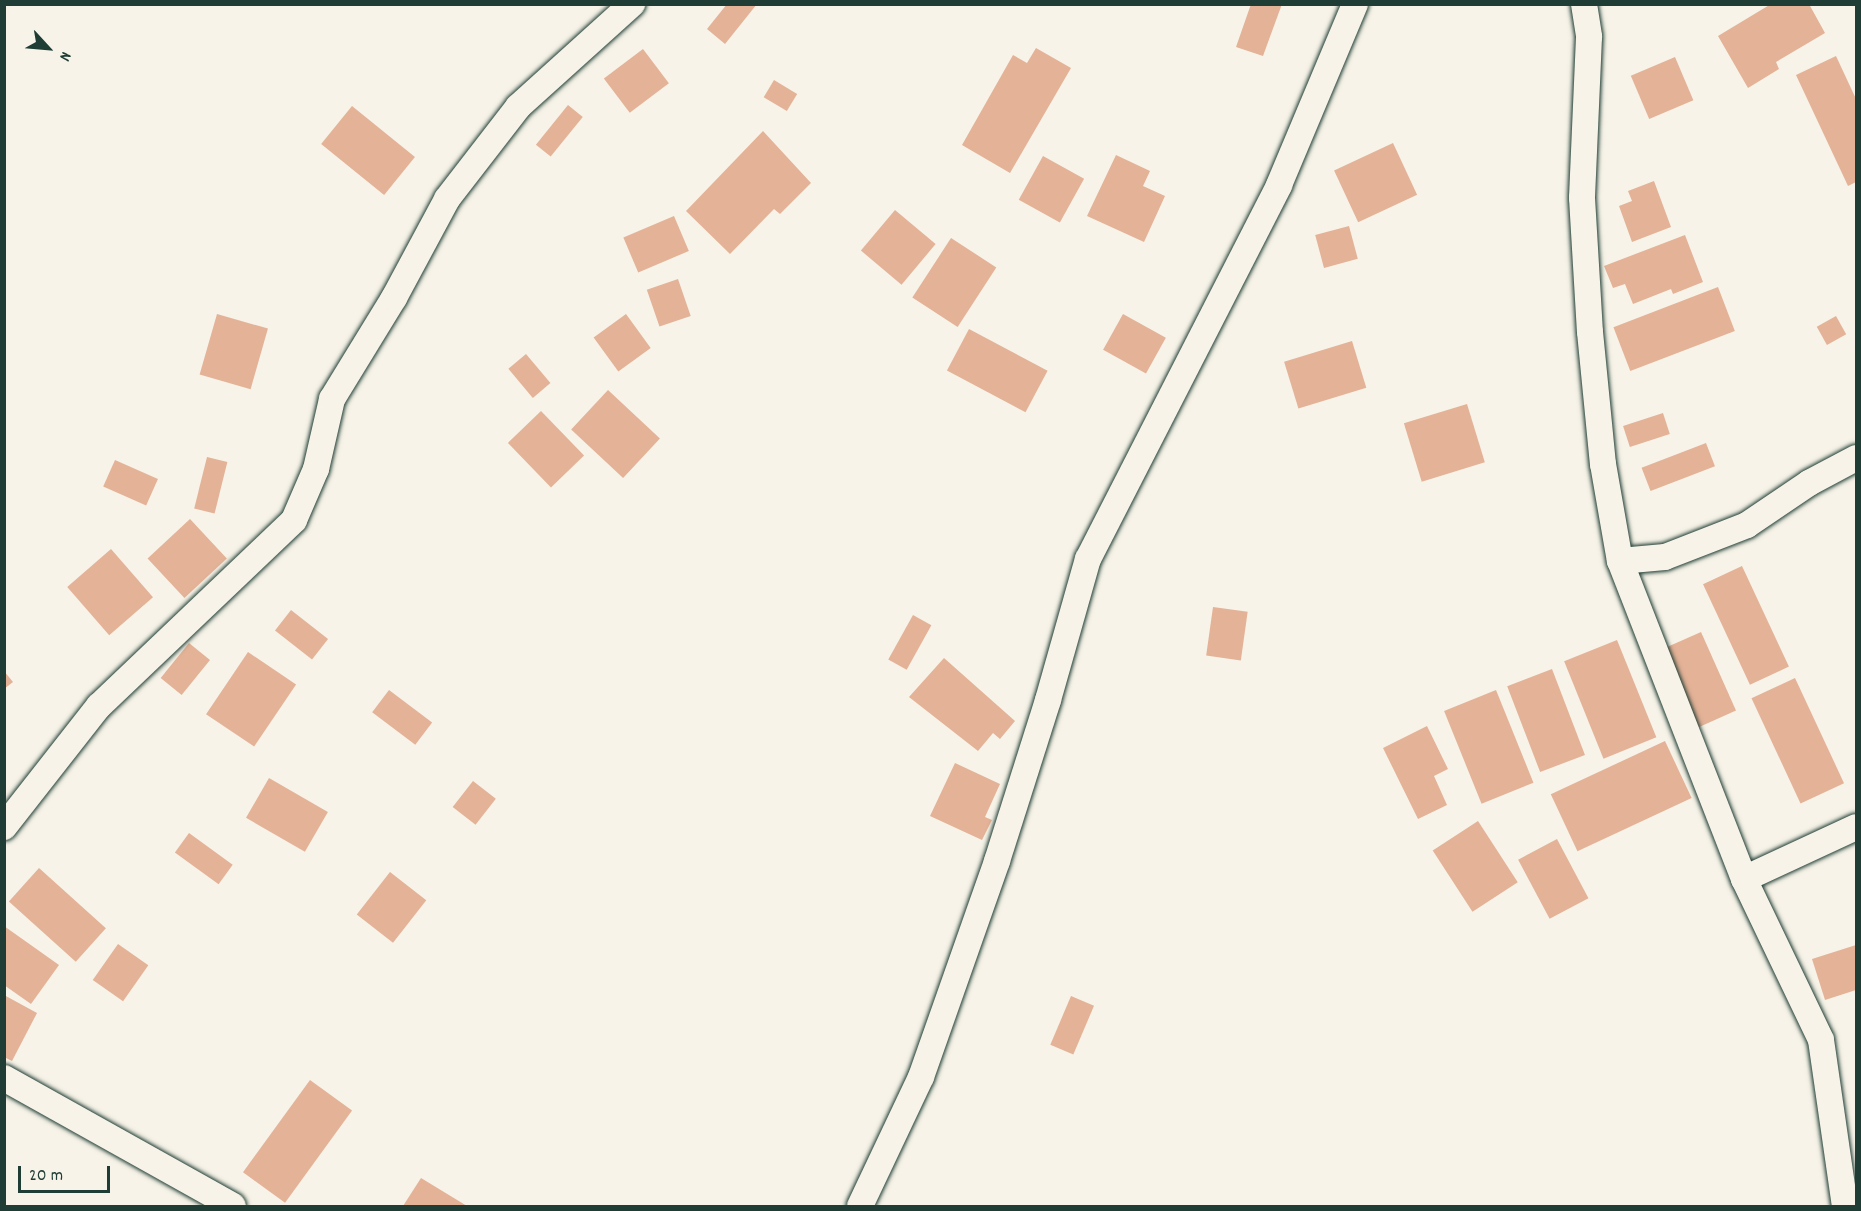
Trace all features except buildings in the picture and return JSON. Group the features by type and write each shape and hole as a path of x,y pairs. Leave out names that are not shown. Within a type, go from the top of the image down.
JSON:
{"street":[{"path":"4,827 99,706 294,520 316,469 332,399 394,298 447,199 518,107 632,4"},
{"path":"860,1206 925,1066 1048,700 1088,559 1279,184 1355,4"},
{"path":"1584,4 1589,37 1582,198 1590,332 1603,464 1620,561 1744,879 1821,1040 1845,1206"},
{"path":"1620,561 1665,557 1747,525 1809,483 1857,458"},
{"path":"1744,879 1857,827"},
{"path":"4,1078 233,1206"}]}
